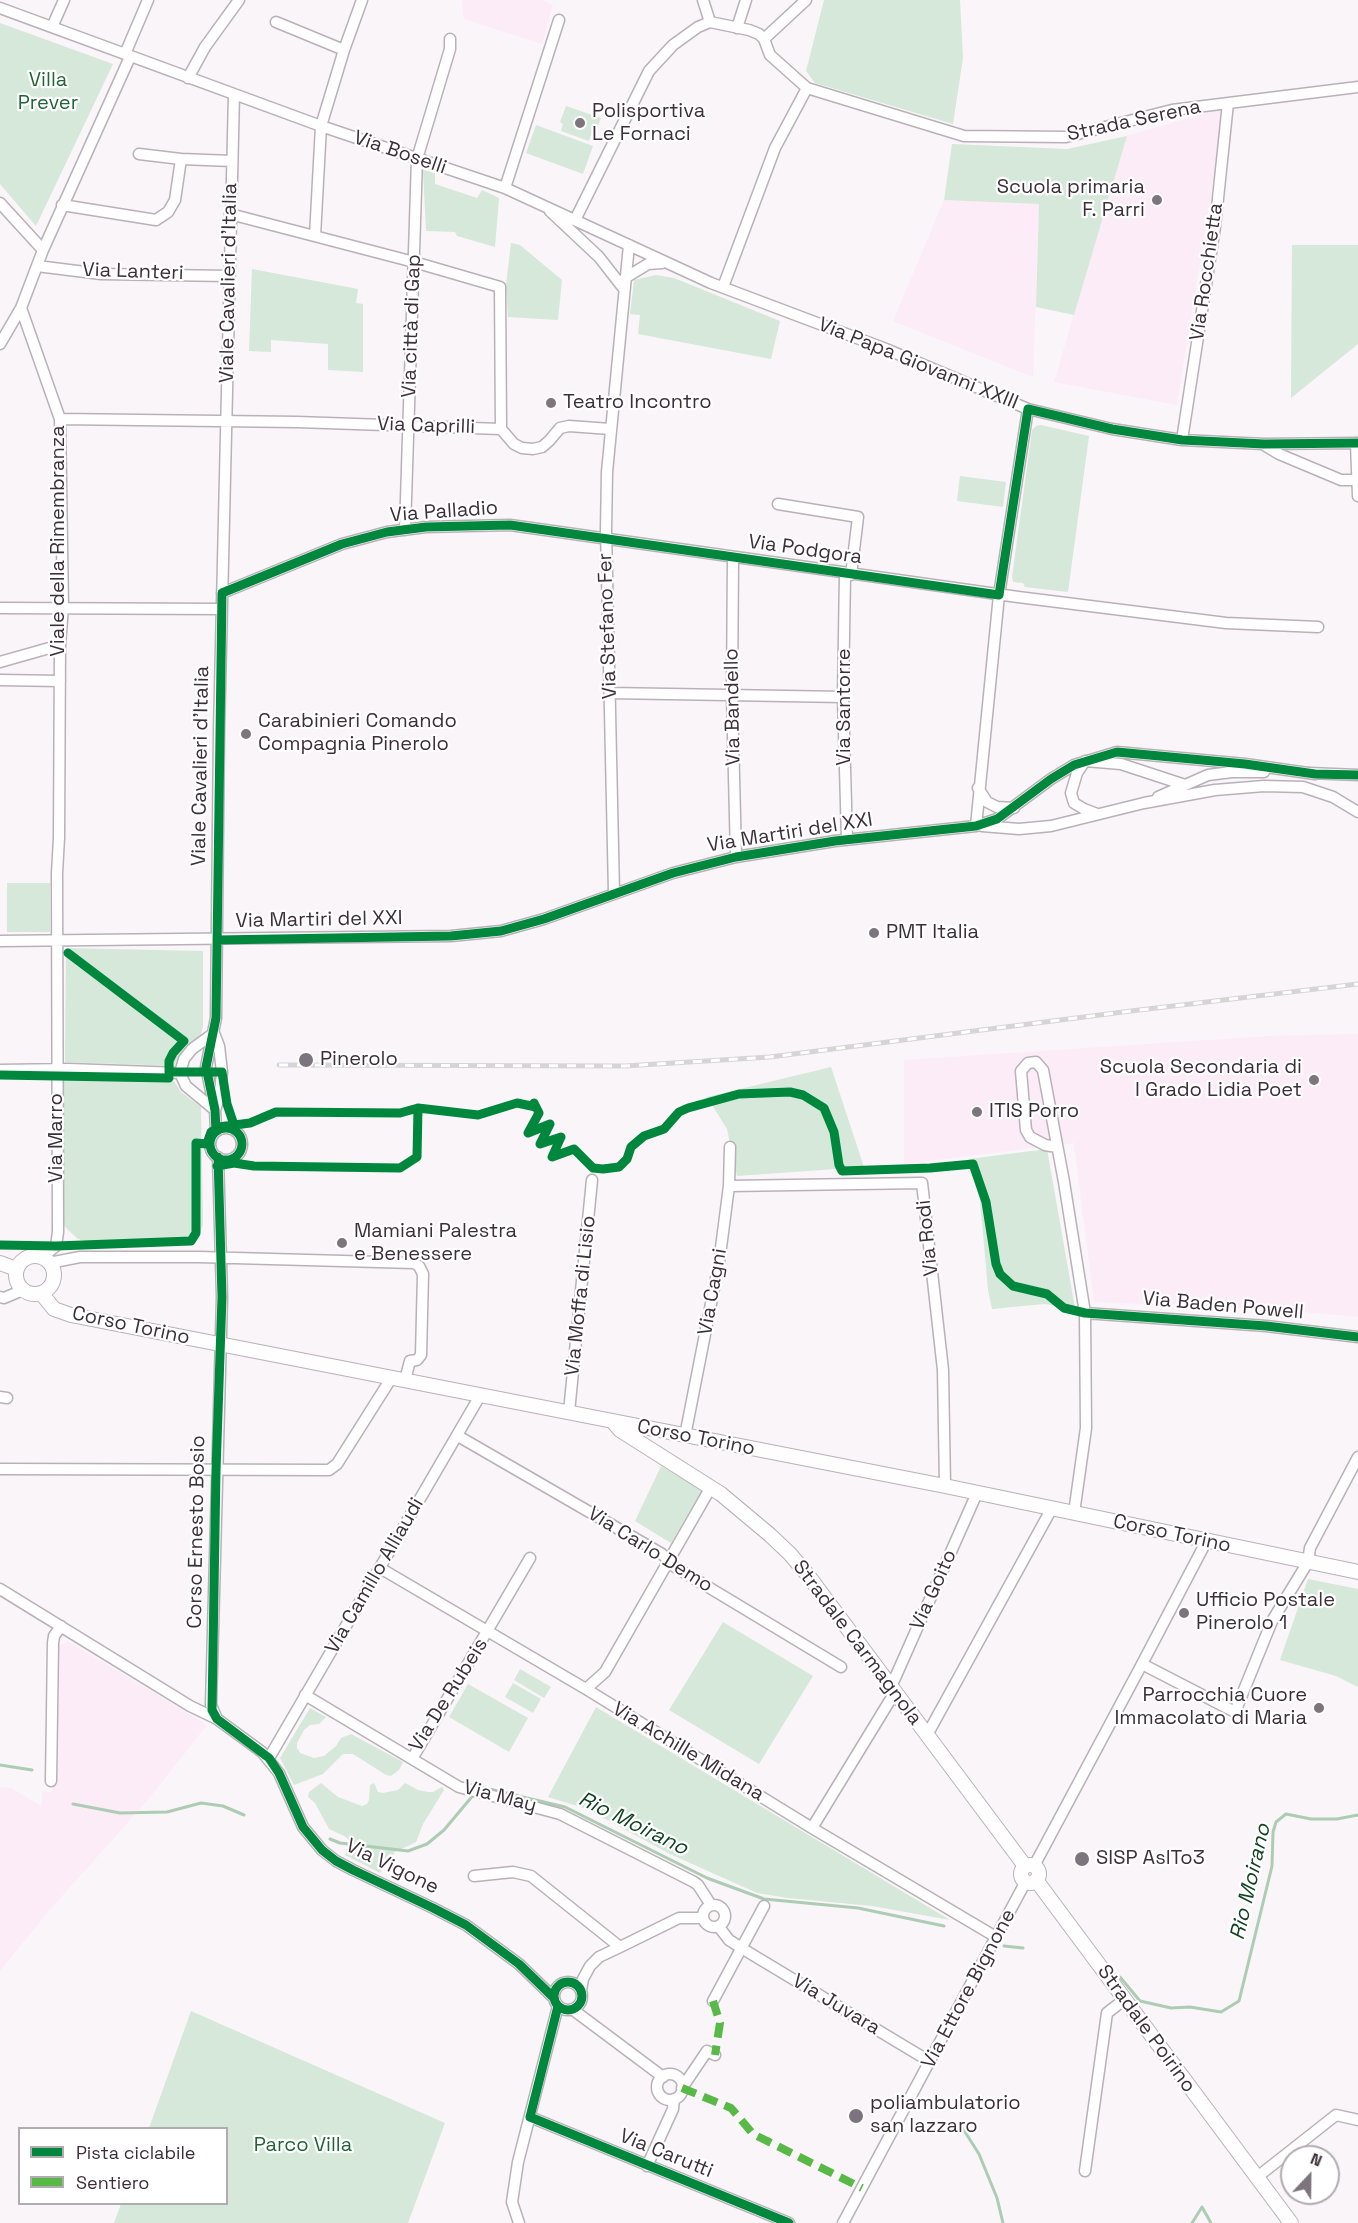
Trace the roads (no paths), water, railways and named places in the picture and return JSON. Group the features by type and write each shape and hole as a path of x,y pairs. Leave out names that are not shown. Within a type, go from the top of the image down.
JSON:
{"main road":[{"path":"36,1256 45,1260 52,1268 51,1286 35,1294 24,1290 16,1281 16,1269 24,1259 36,1256"},
{"path":"0,1263 16,1269"},
{"name":"Corso Torino","path":"41,1293 54,1309 70,1315 945,1486 1358,1572"},
{"name":"Stradale Carmagnola","path":"612,1421 620,1430 711,1487 747,1514 790,1554 1030,1873"},
{"name":"Stradale Poirino","path":"1030,1873 1291,2223"}],"street":[{"path":"52,27 64,0"},
{"path":"1,341 21,308 43,250 128,55 147,0"},
{"path":"188,78 205,47 239,0"},
{"path":"315,236 321,126 362,0"},
{"path":"703,0 710,22"},
{"path":"737,28 746,0"},
{"path":"764,39 806,0"},
{"path":"0,8 128,55"},
{"path":"505,188 559,20"},
{"path":"276,22 344,50"},
{"path":"575,220 649,71 673,45 698,27 710,22 754,32 764,39 770,55 807,88 775,148 723,287"},
{"name":"Via città di Gap","path":"405,530 417,159 450,49 450,39"},
{"name":"Via Boselli","path":"128,55 321,126 505,188 664,263"},
{"name":"Strada Serena","path":"807,88 964,136 1066,137 1173,110 1358,87"},
{"name":"Viale Cavalieri d'Italia","path":"214,1034 234,94"},
{"name":"Via Rocchietta","path":"1182,440 1215,227 1228,103"},
{"path":"139,154 181,159 232,161"},
{"path":"63,205 156,220 168,212 175,200 181,159"},
{"path":"0,203 43,250"},
{"path":"543,205 625,283 648,264 664,263"},
{"path":"230,214 500,287 501,429"},
{"name":"Via Stefano Fer","path":"614,893 606,540 607,465 629,245"},
{"name":"Via Papa Giovanni XXIII","path":"664,263 886,349 1028,410 1112,429 1182,440 1264,444 1357,443"},
{"name":"Via Lanteri","path":"37,266 101,274 229,276"},
{"name":"Viale della Rimembranza","path":"21,308 60,419 63,608 60,645 57,941"},
{"path":"976,826 999,595 1028,410"},
{"name":"Via Caprilli","path":"60,419 501,429 514,444 522,448 542,447 560,428 569,426 610,429"},
{"path":"1357,443 1358,496"},
{"path":"1264,444 1279,454 1341,480 1357,480"},
{"name":"Via Podgora","path":"778,504 858,517 848,574"},
{"name":"Via Palladio","path":"222,592 342,544 426,527 510,525 606,540"},
{"name":"Via Podgora","path":"606,540 834,570 848,574 999,595 1227,623 1318,627"},
{"name":"Via Bandello","path":"733,557 732,695 736,857"},
{"name":"Via Santorre","path":"847,840 843,697 848,574"},
{"path":"0,608 222,609"},
{"path":"0,662 60,645"},
{"path":"0,680 60,681"},
{"path":"610,693 843,697"},
{"name":"Via Martiri del XXI","path":"976,826 997,819 1051,779 1085,760 1117,752 1245,764 1315,774"},
{"path":"1097,814 1074,803 1071,793 1077,772 1085,760 1121,764 1184,785 1215,790 1264,786 1303,787 1333,797 1358,812"},
{"name":"Via Martiri del XXI","path":"1144,803 1208,775 1232,772 1358,775"},
{"path":"978,788 987,802 997,807 1014,808"},
{"name":"Via Martiri del XXI","path":"0,941 451,936 501,931 544,919 673,873 736,857 847,840 976,826 1019,829 1052,826 1144,803 1215,790"},
{"name":"Via Marro","path":"45,1260 53,1250 57,1236 57,941"},
{"path":"175,1072 192,1049 214,1034"},
{"path":"214,1034 206,1067 215,1110 216,1131 210,1144 214,1154 218,1157 228,1160 240,1153 243,1145 242,1138 236,1131 226,1128 216,1131"},
{"path":"214,1034 219,1046 222,1072 220,1094 215,1110"},
{"path":"1058,1147 1045,1145 1030,1137 1026,1130 1022,1071 1028,1063 1039,1064 1043,1070 1058,1147 1085,1313 1086,1428 1074,1513"},
{"path":"0,1070 175,1072"},
{"path":"175,1072 186,1086 215,1110"},
{"name":"Via Cagni","path":"685,1436 719,1263 729,1186 730,1147"},
{"name":"Corso Ernesto Bosio","path":"217,1719 211,1705 220,1345 221,1257 218,1157"},
{"name":"Via Moffa di Lisio","path":"569,1412 592,1180"},
{"name":"Via Rodi","path":"729,1186 922,1184 942,1370 945,1486"},
{"path":"0,1469 329,1470 334,1468 410,1361 417,1360 421,1354 423,1274 419,1266 406,1261 221,1257 80,1257 45,1260"},
{"path":"0,1297 4,1298 24,1290"},
{"name":"Via Baden Powell","path":"1085,1313 1266,1326 1358,1337"},
{"name":"Via Camillo Alliaudi","path":"269,1758 481,1394"},
{"name":"Via Carlo Demo","path":"458,1436 669,1559 675,1567 841,1667"},
{"path":"1142,1664 1235,1712 1272,1621 1308,1562 1310,1548 1358,1457"},
{"path":"586,1689 605,1672 711,1487"},
{"name":"Via Goito","path":"812,1828 893,1690 977,1493"},
{"path":"927,1735 1052,1508"},
{"name":"Via Ettore Bignone","path":"843,2223 1206,1542"},
{"name":"Via De Rubeis","path":"305,1695 412,1759 530,1558"},
{"name":"Via Achille Midana","path":"380,1568 586,1689 812,1828 996,1937"},
{"name":"Via Vigone","path":"0,1588 190,1706 217,1719 269,1758 279,1773 303,1827 322,1850 353,1870 459,1921 538,1980 556,2001"},
{"path":"51,1781 53,1642 61,1626"},
{"path":"190,1706 201,1708 211,1705"},
{"name":"Via May","path":"412,1759 451,1783 476,1792 543,1809 575,1821 694,1882 711,1905"},
{"path":"474,1876 513,1872 531,1876 620,1947"},
{"path":"711,1905 724,1910 725,1922 719,1927 709,1926 703,1918 705,1910 711,1905"},
{"path":"713,2001 743,1949 764,1906"},
{"path":"556,2001 566,2010 574,2008 581,2002 580,1984 599,1957 679,1918 703,1918"},
{"name":"Via Juvara","path":"719,1927 729,1940 743,1949 929,2061"},
{"name":"Via Vigone","path":"538,1980 558,1985"},
{"path":"519,2223 512,2202 518,2162 558,1985 566,1982 580,1984"},
{"path":"1085,2171 1107,2013 1125,1999"},
{"path":"574,2008 576,2012 663,2077"},
{"path":"682,2088 678,2078 670,2075 663,2077 657,2087 659,2095 666,2100 674,2099 680,2095 682,2088 706,2051 715,2055"},
{"path":"647,2166 673,2109 674,2099"},
{"path":"1256,2178 1336,2115 1358,2120"},
{"name":"Via Carutti","path":"530,2117 789,2223"}],"waterway":[{"path":"0,1765 32,1770"},
{"name":"Rio Moirano","path":"480,1788 565,1807 707,1878 764,1899 858,1908 944,1926"},
{"name":"Rio Moirano","path":"330,1839 340,1843 408,1851 427,1844 444,1830 475,1793"},
{"path":"73,1804 120,1813 167,1812 201,1803 223,1806 244,1815"},
{"name":"Rio Moirano","path":"1120,1977 1140,2001 1171,2008 1190,2007 1221,2012 1239,2001 1272,1866 1273,1832 1276,1822 1286,1814 1311,1819 1337,1819 1358,1815"},
{"path":"1004,1946 1023,1948"},
{"path":"960,2124 979,2154 997,2198 1003,2223"},
{"name":"Rio Moirano","path":"1192,2223 1202,2207 1211,2223"}],"railway":[{"path":"279,1065 625,1066 770,1057 1358,984"}],"place":[{"name":"Polisportiva Le Fornaci","path":"580,123"},
{"name":"Scuola primaria F. Parri","path":"1157,200"},
{"name":"Teatro Incontro","path":"551,403"},
{"name":"Carabinieri Comando Compagnia Pinerolo","path":"246,734"},
{"name":"PMT Italia","path":"874,933"},
{"name":"Pinerolo","path":"306,1060"},
{"name":"Scuola Secondaria di I Grado Lidia Poet","path":"1314,1080"},
{"name":"ITIS Porro","path":"977,1112"},
{"name":"Mamiani Palestra e Benessere","path":"342,1243"},
{"name":"Ufficio Postale Pinerolo 1","path":"1184,1613"},
{"name":"Parrocchia Cuore Immacolato di Maria","path":"1319,1708"},
{"name":"SISP AslTo3","path":"1082,1859"},
{"name":"poliambulatorio san lazzaro","path":"856,2116"}],"park label":[{"name":"Villa Prever","path":"48,92"},
{"name":"Parco Villa","path":"303,2146"}]}
